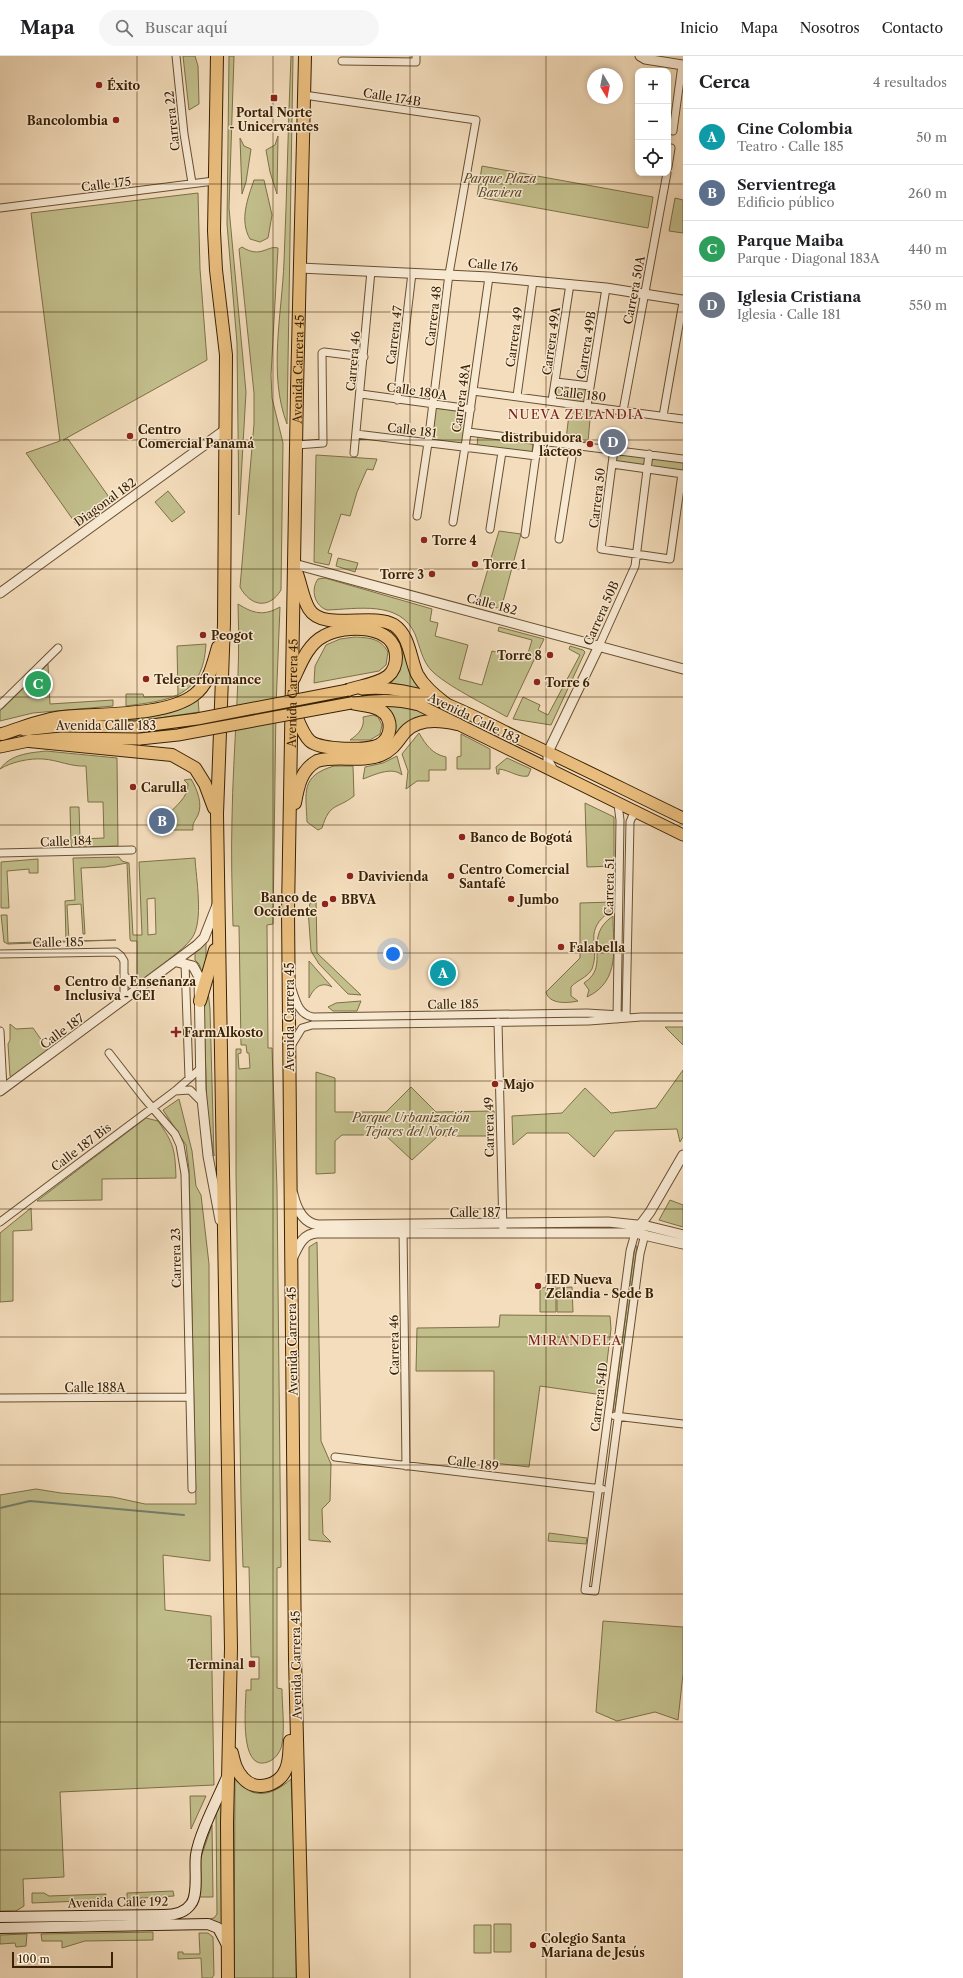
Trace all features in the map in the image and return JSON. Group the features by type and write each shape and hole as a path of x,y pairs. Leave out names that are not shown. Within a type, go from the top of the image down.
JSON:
{"highway":[{"path":"218,56 214,231 216,270 226,355 224,430 224,623 217,814 230,1648 228,1774 228,1978"},
{"name":"Avenida Carrera 45","path":"303,1978 295,1659 289,1050 289,834 305,56"},
{"path":"294,564 307,605 312,613 318,617 331,620 378,621 394,626 402,634 421,680 432,693 447,705"},
{"path":"0,734 58,718 140,711 164,707 188,699 200,689 210,674 224,623"},
{"path":"292,680 309,650 324,636 351,630 367,630 383,633 390,638 396,651 395,666 382,680 348,690"},
{"path":"292,705 306,737 317,745 334,748 369,748 383,743 390,732 390,725 386,714 376,708 351,703"},
{"path":"289,834 300,781 311,764 322,759 379,756 394,747 411,728 423,722 441,721 457,724"},
{"path":"29,740 83,747 162,753 177,757 189,764 200,774 217,814"},
{"path":"200,1001 219,940"},
{"path":"229,1740 238,1771 247,1782 256,1786 266,1786 282,1777 289,1759 290,1715 295,1659"}],"main road":[{"name":"Avenida Calle 183","path":"0,734 60,726 137,727 197,719 348,690 365,688 399,689 423,695 447,705 548,752 683,818"},
{"name":"Avenida Calle 183","path":"0,746 29,740 67,737 140,740 178,735 351,703 382,699 406,702 431,710 683,835"},
{"name":"Avenida Calle 192","path":"0,1917 164,1915 177,1914 186,1910 192,1903 195,1895 196,1852 228,1774"},
{"path":"28,1916 28,1927"},
{"name":"Avenida Calle 192","path":"0,1928 208,1924 218,1928 228,1946"}],"street":[{"name":"Carrera 22","path":"176,56 184,134 192,183"},
{"path":"640,56 645,59 683,65 673,131"},
{"path":"342,61 416,59"},
{"name":"Calle 174B","path":"304,95 476,120"},
{"name":"Carrera 48","path":"417,516 428,443 449,274 476,120"},
{"name":"Carrera 50A","path":"623,411 666,176"},
{"name":"Calle 175","path":"0,208 214,181"},
{"name":"Calle 176","path":"300,268 449,274 570,284 644,293 683,301"},
{"name":"Carrera 46","path":"354,453 361,394 371,271"},
{"name":"Carrera 47","path":"397,400 412,273"},
{"name":"Carrera 48A","path":"453,522 468,432 488,277"},
{"name":"Carrera 49","path":"517,396 533,281"},
{"name":"Carrera 49A","path":"552,401 570,284"},
{"name":"Carrera 49B","path":"587,406 606,288"},
{"path":"663,416 683,301"},
{"path":"297,444 323,443 322,353 364,357"},
{"path":"556,382 590,386"},
{"name":"Calle 180","path":"473,391 683,419"},
{"name":"Calle 180A","path":"361,394 432,405 471,409"},
{"name":"Diagonal 182","path":"0,593 224,430"},
{"path":"468,432 614,449 683,459"},
{"name":"Calle 181","path":"356,434 536,456"},
{"path":"525,534 538,440"},
{"path":"559,539 574,444"},
{"name":"Carrera 50","path":"614,449 601,549 637,554"},
{"path":"490,529 502,452"},
{"name":"Carrera 50B","path":"548,752 599,646 635,566 649,454"},
{"path":"612,464 682,474 670,559 637,554"},
{"name":"Calle 182","path":"294,564 683,669"},
{"path":"0,705 58,648"},
{"path":"548,752 548,761 554,772"},
{"name":"Carrera 51","path":"617,1016 620,820 618,804"},
{"name":"Carrera 51","path":"626,1017 630,822 632,817 637,813"},
{"name":"Calle 184","path":"0,854 132,850"},
{"name":"Calle 187","path":"1,1090 142,987 181,962 201,941 218,901"},
{"name":"Calle 185","path":"0,954 116,952 124,959 124,972"},
{"path":"189,1078 181,962 193,966 198,972 202,1102 208,1156 224,1241"},
{"path":"618,971 627,972"},
{"path":"124,972 128,983 136,987 142,987"},
{"path":"124,972 124,1000"},
{"name":"Calle 185","path":"289,979 300,1010 307,1016 313,1017 580,1013 626,1017 683,1017"},
{"name":"Calle 185","path":"289,1050 302,1028 312,1025 498,1022 617,1016"},
{"name":"Carrera 49","path":"498,1022 503,1228"},
{"path":"0,1030 1,1090"},
{"name":"Carrera 23","path":"109,1052 152,1108 175,1134 183,1156 185,1174 192,1489"},
{"name":"Calle 187 Bis","path":"0,1222 175,1091 201,1068"},
{"path":"175,1091 190,1090 202,1102"},
{"name":"Carrera 54D","path":"642,1229 640,1254 595,1591 585,1590 630,1251 650,1212 683,1155"},
{"name":"Calle 187","path":"291,1184 299,1210 308,1221 314,1224 403,1228 642,1229 683,1235"},
{"name":"Carrera 46","path":"403,1228 406,1466"},
{"name":"Calle 187","path":"291,1263 298,1247 308,1234 403,1228"},
{"name":"Calle 187","path":"642,1229 683,1244"},
{"name":"Calle 188A","path":"0,1398 190,1397"},
{"path":"608,1415 683,1424"},
{"name":"Calle 189","path":"334,1458 608,1490"},
{"path":"592,1542 601,1544"}],"green space":[{"path":"183,56 195,56 198,66 199,104 189,110"},
{"path":"229,56 234,56 229,208 246,392 239,515 237,343 227,224"},
{"path":"291,56 293,56 287,424 281,405 277,365 284,262"},
{"path":"278,136 277,194 270,172 266,150 275,145"},
{"path":"240,138 244,146 251,149 246,182 242,194"},
{"name":"Parque Plaza Baviera","path":"482,166 653,197 648,228 477,197"},
{"path":"254,180 264,180 272,215 268,238 260,242 250,239 245,224 249,194"},
{"path":"198,193 200,269 207,360 63,440 68,439 111,500 76,524 26,453 60,441 31,213"},
{"path":"675,198 683,200 683,233 669,231"},
{"path":"242,247 254,252 263,251 270,248 278,248 271,375 272,398 283,443 281,590 271,601 265,603 254,602 240,587 254,424 254,393 239,249"},
{"path":"558,385 589,389 586,404 556,400"},
{"path":"570,405 591,408 588,442 566,440"},
{"path":"434,408 467,412 462,444 430,440"},
{"path":"478,436 533,443 532,452 477,446"},
{"path":"617,453 645,457 644,466 616,462"},
{"path":"316,455 377,459 373,470 367,469 357,492 350,516 341,514 328,553 332,554 329,565 314,562"},
{"path":"652,457 683,462 683,472 650,468"},
{"path":"168,491 185,512 172,522 155,502"},
{"path":"499,531 521,534 501,609 478,603"},
{"path":"338,558 358,563 355,572 336,566"},
{"path":"325,578 432,609 430,621 438,623 435,636 468,645 459,679 482,685 492,651 526,660 532,640 498,631 499,627 544,639 507,717 456,689 431,670 423,658 415,634 408,623 399,616 388,611 377,609 364,608 327,610 319,605 315,597 314,588 318,579"},
{"path":"238,604 259,613 269,612 280,607 276,706 273,924 267,925 268,1048 272,1048 277,1188 281,1567 277,1568 277,1688 282,1689 283,1737 281,1749 278,1754 270,1761 260,1763 253,1758 248,1749 245,1723 246,1690 251,1690 251,1679 259,1679 259,1657 251,1657 249,1567 243,1567 241,1501 236,1174 236,1049 241,1049 241,1053 238,1054 239,1069 250,1068 249,1053 247,1053 246,1045 241,1045 239,926 233,926 232,899 233,792 238,685"},
{"path":"365,623 380,626 396,634 423,690 387,682 400,658"},
{"path":"355,637 370,638 382,644 388,652 386,665 379,671 314,683 315,666 326,645 340,639"},
{"path":"206,644 204,662 199,675 191,685 182,693 178,694 177,646"},
{"path":"570,646 585,652 551,725 513,719 523,697 540,705 538,710 548,715 580,655 569,649"},
{"path":"48,664 50,704 113,700 113,706 33,713 0,721 0,711"},
{"path":"126,694 143,694 144,697 174,696 157,701 126,706"},
{"path":"198,698 199,712 146,720 103,720"},
{"path":"379,704 409,707 436,715 392,738"},
{"path":"373,715 378,717 382,725 380,734 370,740 350,740 361,730 363,717"},
{"path":"419,733 433,751 446,757 446,770 429,770 429,781 417,781 406,789 408,771 402,754"},
{"path":"461,734 490,749 490,769 457,769 457,757 461,756"},
{"path":"46,751 117,758 118,846 72,847 70,807 79,807 80,839 104,838 103,802 88,802 86,766 38,759 15,762 0,769 9,760 15,757"},
{"path":"397,756 402,775 398,772 388,771 363,779 365,767 383,763"},
{"path":"507,758 531,769 528,776 521,776 499,769 499,774 497,774 496,767"},
{"path":"334,766 353,766 354,796 331,810 322,828 318,830 307,822 307,786 315,775"},
{"path":"191,779 200,801 198,815 193,824 193,830 159,830 163,827 166,817 181,801 186,793 188,784 184,780"},
{"path":"585,803 614,817 614,866 587,867"},
{"path":"119,857 122,861 129,863 133,935 142,935 139,862 195,858 198,888 198,921 196,931 192,938 146,979 138,978 137,941 131,941 130,939 127,863 105,867 81,868 85,934 83,934 81,904 67,905 69,941 116,940 8,944 4,942 1,915 7,915 8,943 66,941 65,901 75,900 73,858","holes":["155,898 156,934 148,935 147,899"]},
{"path":"38,859 38,873 29,873 29,869 7,871 9,908 1,908 1,862"},
{"path":"312,899 316,899 317,953 361,995 348,994 319,964 311,951 308,909"},
{"path":"613,902 612,910 597,925 594,932 595,953 592,969 587,975 571,987 571,996 578,1001 560,1002 551,999 546,992 580,958 580,903"},
{"path":"613,916 614,951 610,973 598,990 587,997 589,990 584,983 592,976 596,968 597,942 599,933 604,924"},
{"path":"206,942 206,965 203,975 199,964 195,960 195,953"},
{"path":"309,961 332,987 328,985 318,986 309,998"},
{"path":"208,991 210,1009 214,1156 207,1110 204,1010"},
{"path":"361,1001 357,1011 333,1011 328,1007 336,1003"},
{"path":"10,1024 16,1029 33,1028 50,1052 13,1077 10,1076 8,1044 10,1040"},
{"path":"665,1027 683,1027 683,1045"},
{"path":"683,1070 683,1137 680,1142 677,1129 615,1131 594,1157 568,1133 527,1133 513,1145 512,1116 562,1113 585,1088 611,1113 656,1108"},
{"name":"Parque Urbanización Tejares del Norte","path":"316,1072 335,1078 335,1112 386,1112 411,1087 436,1112 494,1111 494,1136 438,1136 412,1160 385,1135 342,1135 335,1141 335,1173 316,1174"},
{"path":"179,1099 192,1151 196,1186 201,1195 209,1264 210,1561 163,1555 165,1610 211,1616 214,1785 60,1792 64,1877 23,1879 24,1906 16,1911 0,1911 0,1495 36,1489 61,1493 113,1497 145,1504 196,1504 189,1169 186,1145 163,1110"},
{"path":"146,1118 158,1121 173,1147 176,1178 102,1179 102,1200 37,1201"},
{"path":"670,1200 683,1205 683,1227 659,1220"},
{"path":"31,1208 32,1230 13,1231 13,1301 0,1302 0,1233"},
{"path":"317,1242 321,1441 331,1464 330,1501 322,1509 323,1534 331,1542 309,1540 309,1247"},
{"path":"635,1246 637,1246 615,1411 613,1411"},
{"path":"556,1287 556,1312 540,1312 540,1288"},
{"path":"572,1287 573,1312 557,1312 557,1288"},
{"path":"500,1315 610,1316 611,1329 603,1395 540,1386 529,1467 494,1463 494,1371 416,1371 417,1328 499,1327"},
{"path":"549,1533 587,1538 586,1544 548,1541"},
{"path":"603,1621 683,1627 683,1674 678,1720 655,1712 617,1721 596,1712"},
{"path":"235,1778 248,1790 262,1794 277,1789 291,1779 296,1892 296,1978 234,1978"},
{"path":"224,1790 222,1929 209,1919 214,1918 217,1914 216,1814"},
{"path":"190,1796 206,1796 191,1829"},
{"path":"212,1825 213,1897 199,1897 200,1860"},
{"path":"173,1891 174,1896 127,1899 127,1893"},
{"path":"32,1893 44,1893 49,1896 106,1894 106,1900 32,1903"},
{"path":"494,1924 511,1924 511,1952 494,1952"},
{"path":"474,1925 491,1925 491,1953 474,1953"},
{"path":"153,1932 153,1940 85,1941 62,1948 62,1941 42,1941 41,1934"},
{"path":"199,1933 208,1933 213,1937 214,1975 212,1978 202,1978 201,1958 178,1959 178,1952 183,1952 183,1954 200,1954"},
{"path":"27,1934 26,1946 16,1947 15,1943 0,1944 0,1935"}],"waterway":[{"path":"0,1508 30,1501 184,1515"}],"place":[{"name":"Éxito","path":"99,85"},
{"name":"Portal Norte - Unicervantes","path":"274,98"},
{"name":"Bancolombia","path":"116,120"},
{"name":"Centro Comercial Panamá","path":"130,436"},
{"name":"Iglesia Cristiana","path":"613,442"},
{"name":"distribuidora lácteos","path":"590,444"},
{"name":"Torre 4","path":"424,540"},
{"name":"Torre 1","path":"475,564"},
{"name":"Torre 3","path":"432,574"},
{"name":"Peogot","path":"203,635"},
{"name":"Torre 8","path":"550,655"},
{"name":"Teleperformance","path":"146,679"},
{"name":"Torre 6","path":"537,682"},
{"name":"Parque Maiba","path":"38,684"},
{"name":"Carulla","path":"133,787"},
{"name":"Servientrega","path":"162,821"},
{"name":"Banco de Bogotá","path":"462,837"},
{"name":"Davivienda","path":"350,876"},
{"name":"Centro Comercial Santafé","path":"451,876"},
{"name":"BBVA","path":"333,899"},
{"name":"Jumbo","path":"511,899"},
{"name":"Banco de Occidente","path":"325,904"},
{"name":"Falabella","path":"561,947"},
{"name":"Cine Colombia","path":"443,973"},
{"name":"Centro de Enseñanza Inclusiva - CEI","path":"57,988"},
{"name":"FarmAlkosto","path":"176,1032"},
{"name":"Majo","path":"495,1084"},
{"name":"IED Nueva Zelandia - Sede B","path":"538,1286"},
{"name":"Terminal","path":"252,1664"},
{"name":"Colegio Santa Mariana de Jesús","path":"533,1945"}],"district":[{"name":"NUEVA ZELANDIA","path":"576,414"},
{"name":"MIRANDELA","path":"575,1340"}]}
